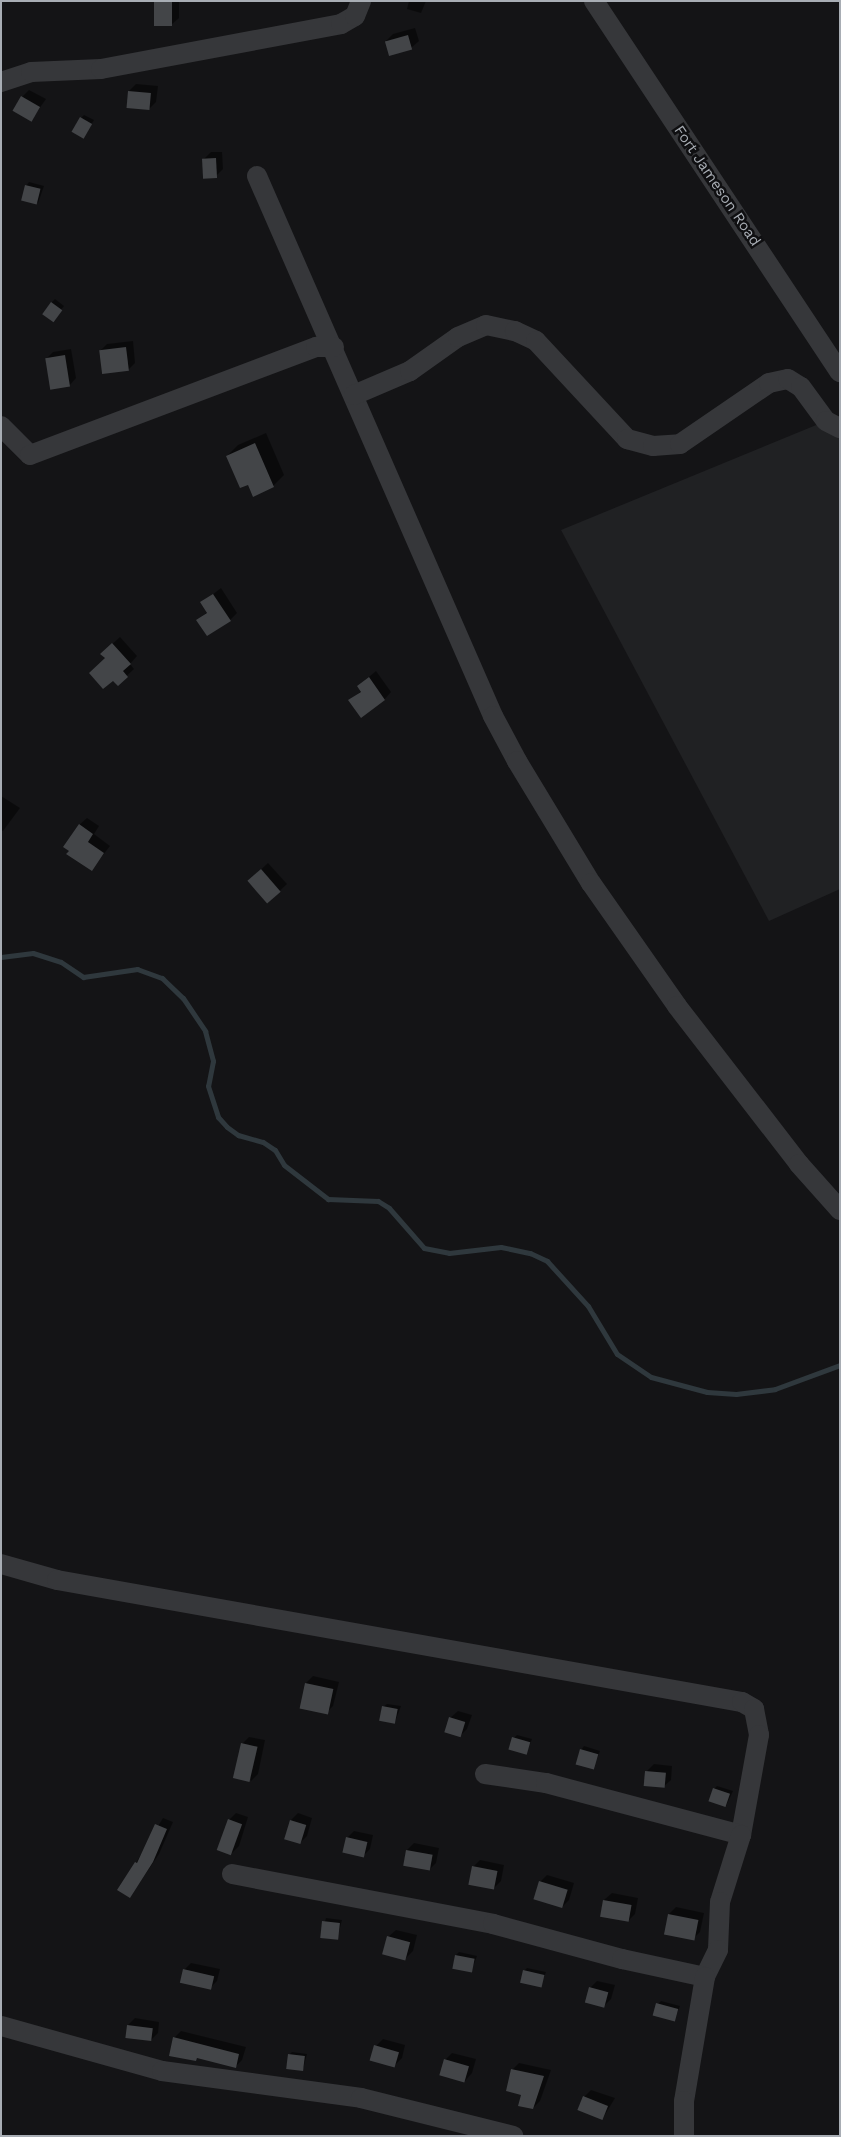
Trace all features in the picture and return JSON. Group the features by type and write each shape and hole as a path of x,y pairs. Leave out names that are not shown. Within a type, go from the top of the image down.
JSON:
{"street":[{"path":"1,82 31,72 101,69 341,24 355,16 361,1"},
{"name":"Fort Jameson Road","path":"594,1 840,372"},
{"path":"257,176 334,347 493,716 517,762 591,883 677,1006 799,1164 840,1210"},
{"path":"354,395 410,371 458,337 486,326 515,331 536,341 627,439 653,446 680,444 769,383 788,379 801,387 826,421 840,428"},
{"path":"1,426 30,455 316,347 334,347"},
{"path":"1,1564 57,1580 742,1702 754,1709 759,1735 741,1835 720,1902 718,1950 705,1976 684,2101 684,2136"},
{"path":"485,1774 546,1783 741,1835"},
{"path":"232,1874 493,1924 622,1959 705,1976"},
{"path":"1,2026 162,2071 361,2098 513,2136"}],"shaded area":[{"path":"826,421 840,437 840,889 769,921 561,530"}],"building":[{"path":"154,1 172,1 172,26 154,26"},
{"path":"408,35 412,49 389,56 385,42"},
{"path":"128,91 151,93 149,110 127,108"},
{"path":"21,96 40,107 32,122 12,111"},
{"path":"80,117 92,124 84,139 72,132"},
{"path":"216,158 217,178 203,179 202,159"},
{"path":"25,185 41,189 37,204 21,201"},
{"path":"51,302 62,310 54,322 42,314"},
{"path":"126,347 129,371 102,374 99,350"},
{"path":"65,355 70,387 50,390 45,358"},
{"path":"255,443 274,487 253,497 248,485 240,488 226,456"},
{"path":"213,594 231,621 207,636 196,620 207,613 200,602"},
{"path":"112,643 131,664 123,671 128,677 118,686 113,681 103,689 89,673 105,658 100,654"},
{"path":"369,677 385,700 361,718 348,700 361,692 357,686"},
{"path":"79,824 93,834 88,842 104,853 92,871 66,854 69,851 63,847"},
{"path":"261,869 281,892 267,903 247,881"},
{"path":"305,1683 333,1689 328,1714 300,1708"},
{"path":"382,1706 398,1709 395,1724 379,1721"},
{"path":"449,1717 465,1722 461,1737 444,1732"},
{"path":"512,1737 530,1742 527,1755 508,1749"},
{"path":"241,1743 258,1747 249,1782 233,1778"},
{"path":"580,1749 598,1754 594,1770 576,1764"},
{"path":"645,1771 666,1773 665,1788 644,1786"},
{"path":"713,1788 730,1794 725,1807 708,1801"},
{"path":"228,1819 242,1824 231,1855 217,1850"},
{"path":"290,1820 306,1825 300,1844 284,1839"},
{"path":"155,1824 167,1829 153,1862 130,1898 117,1890 135,1862 137,1863"},
{"path":"346,1837 367,1842 364,1858 342,1853"},
{"path":"406,1850 433,1855 430,1870 403,1866"},
{"path":"472,1866 498,1871 494,1890 468,1885"},
{"path":"539,1881 568,1890 562,1908 533,1899"},
{"path":"603,1900 632,1905 629,1922 600,1917"},
{"path":"668,1914 698,1920 694,1941 664,1935"},
{"path":"322,1921 340,1923 338,1940 320,1938"},
{"path":"387,1936 410,1942 405,1961 382,1954"},
{"path":"455,1955 475,1959 472,1973 452,1969"},
{"path":"183,1969 214,1976 211,1990 180,1983"},
{"path":"523,1970 544,1975 542,1988 520,1983"},
{"path":"589,1987 608,1992 604,2008 585,2002"},
{"path":"656,2003 678,2009 675,2022 653,2016"},
{"path":"127,2025 153,2028 151,2041 125,2038"},
{"path":"173,2037 239,2054 236,2068 197,2058 196,2061 169,2056"},
{"path":"374,2045 399,2052 395,2068 370,2060"},
{"path":"288,2054 305,2056 303,2071 286,2069"},
{"path":"444,2059 469,2066 464,2083 439,2075"},
{"path":"511,2069 544,2076 533,2109 518,2106 521,2095 506,2091"},
{"path":"583,2096 608,2106 602,2120 577,2110"}],"waterway":[{"path":"1,957 33,953 61,962 83,977 137,969 162,978 183,998 205,1031 213,1061 208,1086 218,1117 227,1127 238,1135 263,1142 275,1150 284,1165 328,1199 378,1201 389,1208 424,1248 449,1253 501,1247 530,1253 547,1261 588,1306 617,1354 651,1377 707,1392 736,1394 775,1389 840,1365"}]}
